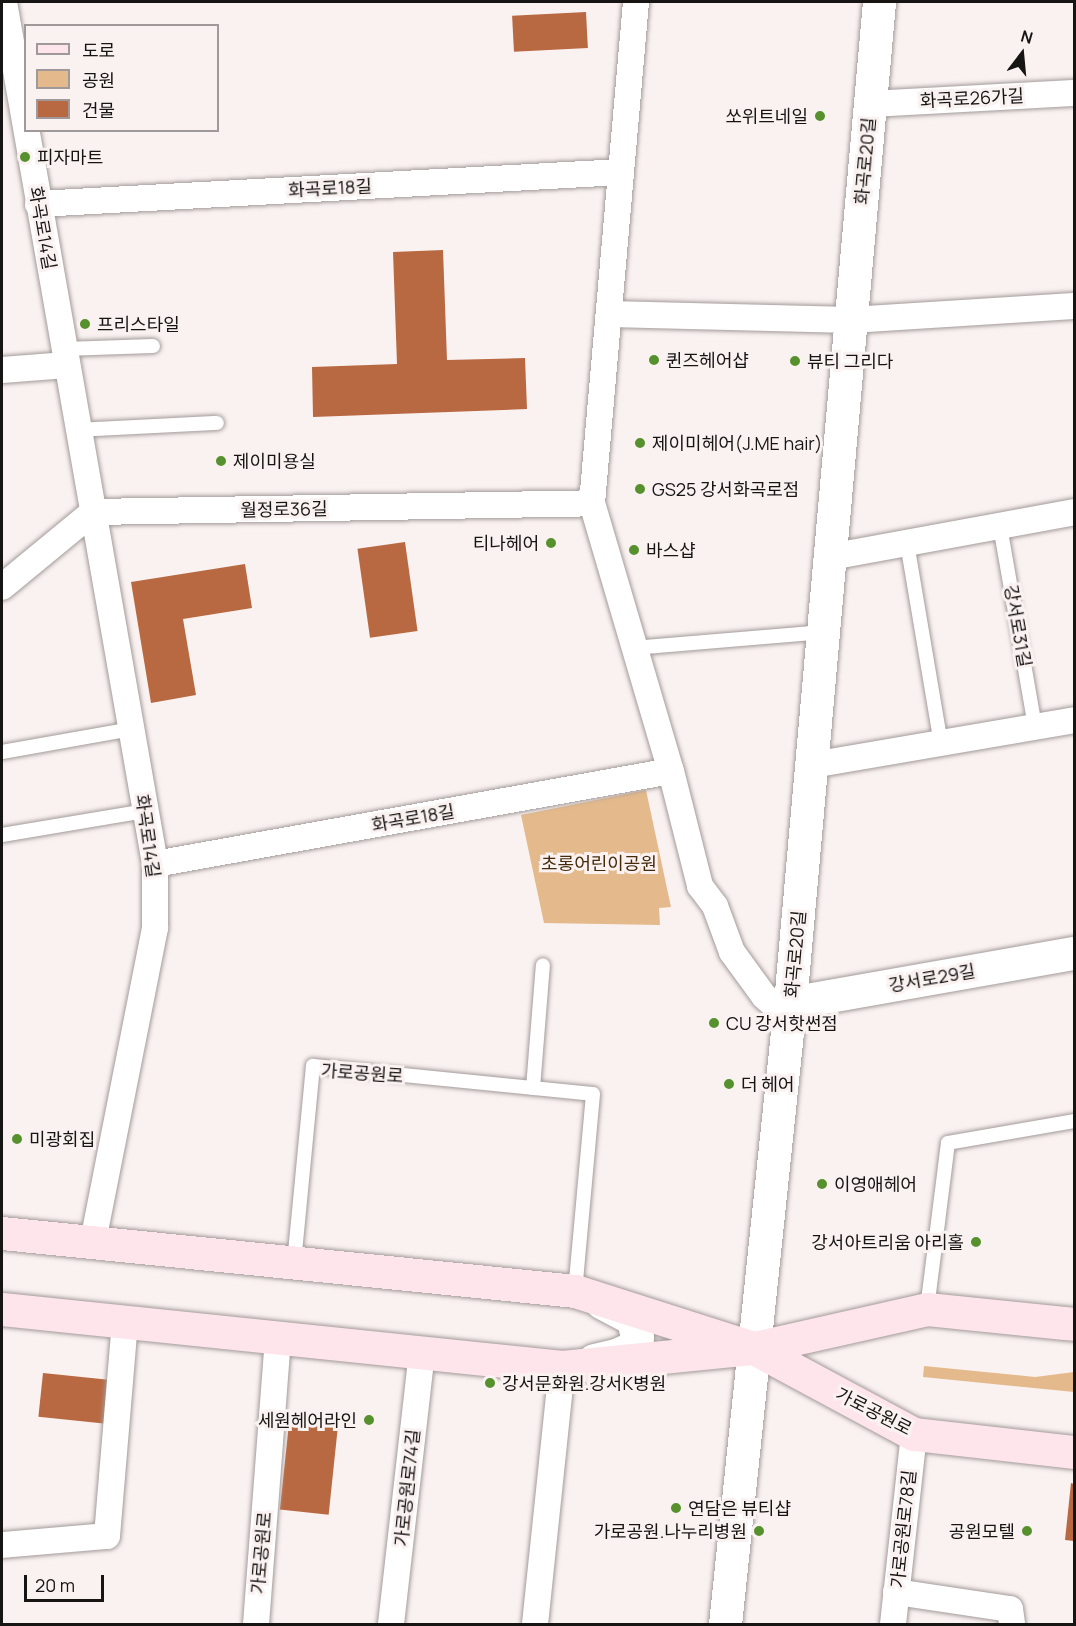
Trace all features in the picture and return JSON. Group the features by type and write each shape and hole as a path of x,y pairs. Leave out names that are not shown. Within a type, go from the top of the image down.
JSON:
{"main road":[{"name":"가로공원로","path":"2,1233 575,1291 754,1348 914,1434 1074,1452"},
{"path":"2,1309 562,1367 754,1348 927,1309 1074,1324"}],"street":[{"name":"화곡로14길","path":"4,2 12,121 38,204 155,864 155,928 93,1242"},
{"path":"636,2 592,503 671,771 700,886 715,906 732,952 764,996 789,1011"},
{"name":"화곡로20길","path":"725,1624 789,1011 879,2"},
{"name":"화곡로26가길","path":"870,104 1074,93"},
{"name":"화곡로18길","path":"38,204 621,172"},
{"path":"609,314 851,320 1074,306"},
{"path":"2,370 65,357"},
{"name":"월정로36길","path":"93,512 592,503"},
{"path":"2,587 93,512"},
{"path":"830,557 1074,512"},
{"path":"812,765 1074,720"},
{"name":"화곡로18길","path":"155,864 671,771"},
{"name":"강서로29길","path":"789,1011 1074,953"},
{"path":"535,1624 562,1367 616,1355 632,1348 637,1336 633,1319 619,1309 575,1291"},
{"path":"2,1545 107,1536 125,1322"},
{"name":"가로공원로","path":"256,1624 278,1337"},
{"name":"가로공원로74길","path":"391,1624 422,1352"},
{"name":"가로공원로78길","path":"893,1624 914,1434"},
{"path":"896,1592 1010,1609 1012,1624"}],"lane":[{"path":"65,357 153,346"},
{"path":"78,430 217,423"},
{"name":"강서로31길","path":"1000,526 1035,726"},
{"path":"907,543 941,742"},
{"path":"634,648 823,632"},
{"path":"2,752 131,729"},
{"path":"2,835 146,811"},
{"path":"532,1088 543,964"},
{"name":"가로공원로","path":"294,1263 314,1066 593,1094 575,1291"},
{"path":"927,1309 948,1143 1074,1121"}],"green space":[{"name":"초롱어린이공원","path":"646,790 671,907 659,908 660,925 544,923 521,815"},
{"path":"924,1366 1035,1377 1074,1372 1074,1392 923,1377"}],"building":[{"path":"586,12 588,48 514,52 512,16"},
{"path":"443,250 447,360 525,358 527,409 313,417 312,367 397,364 393,252"},
{"path":"405,542 418,631 370,638 357,549"},
{"path":"245,564 252,608 183,619 196,695 151,703 131,582"},
{"path":"43,1373 111,1380 106,1424 38,1417"},
{"path":"289,1423 338,1428 329,1515 280,1510"},
{"path":"1071,1483 1074,1484 1074,1541 1065,1540"}],"place":[{"name":"쏘위트네일","path":"820,116"},
{"name":"피자마트","path":"25,157"},
{"name":"프리스타일","path":"85,324"},
{"name":"퀸즈헤어샵","path":"654,360"},
{"name":"뷰티 그리다","path":"795,361"},
{"name":"제이미헤어(J.ME hair)","path":"640,443"},
{"name":"제이미용실","path":"221,461"},
{"name":"GS25 강서화곡로점","path":"640,489"},
{"name":"티나헤어","path":"551,543"},
{"name":"바스샵","path":"634,550"},
{"name":"CU 강서핫썬점","path":"714,1023"},
{"name":"더 헤어","path":"729,1084"},
{"name":"미광회집","path":"17,1139"},
{"name":"이영애헤어","path":"822,1184"},
{"name":"강서아트리움 아리홀","path":"976,1242"},
{"name":"강서문화원.강서K병원","path":"490,1383"},
{"name":"세원헤어라인","path":"369,1420"},
{"name":"연담은 뷰티샵","path":"676,1508"},
{"name":"가로공원.나누리병원","path":"759,1531"},
{"name":"공원모텔","path":"1027,1531"}]}
